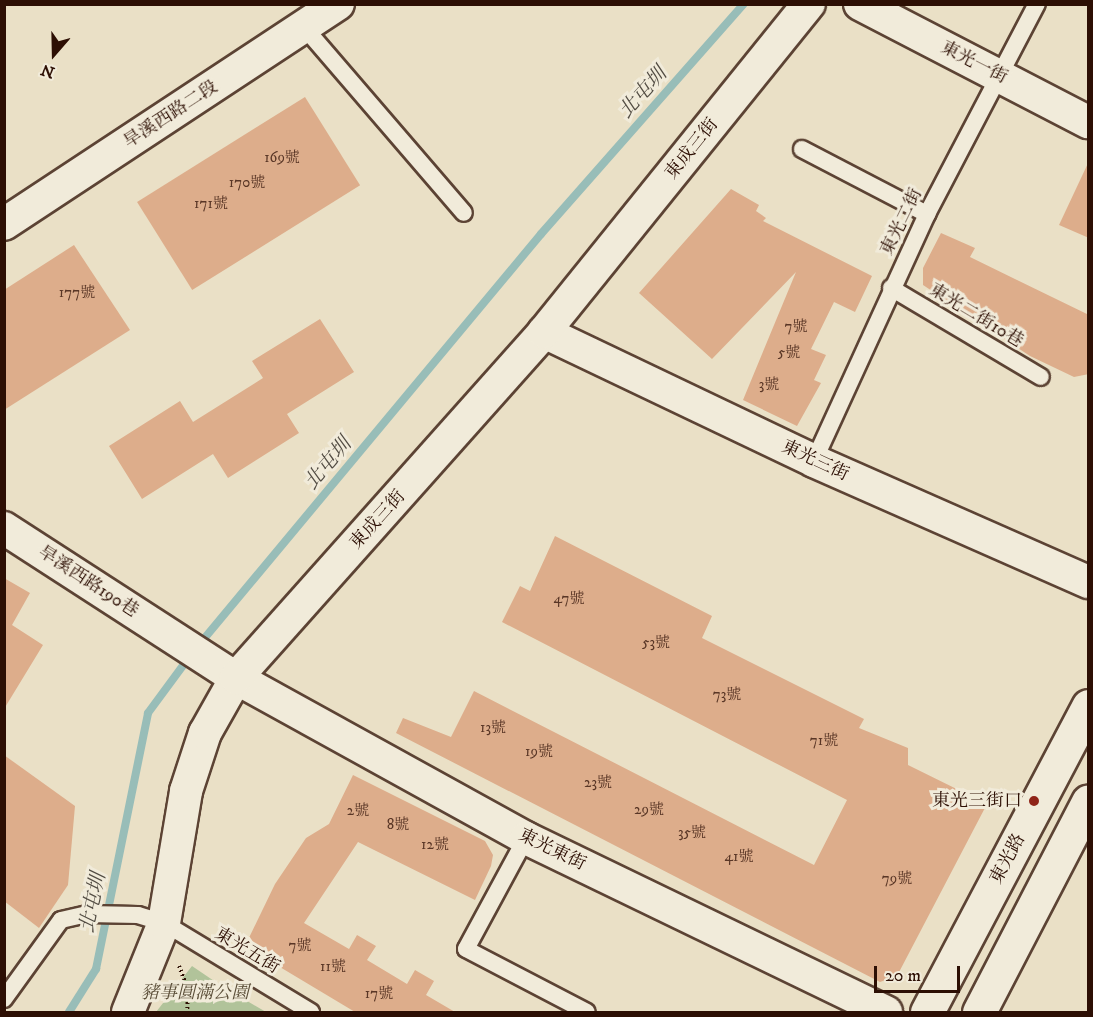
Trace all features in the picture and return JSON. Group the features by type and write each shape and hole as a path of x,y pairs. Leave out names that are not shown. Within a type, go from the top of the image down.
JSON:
{"street":[{"name":"旱溪西路二段","path":"4,224 338,4"},
{"name":"東成三街","path":"128,1012 186,791 205,733 231,675 544,332 809,4"},
{"name":"東光一街","path":"860,4 1089,122"},
{"name":"東光三街","path":"544,332 814,461 1089,582"},
{"name":"旱溪西路190巷","path":"4,528 231,675"},
{"name":"東光東街","path":"231,675 526,838 886,1012"},
{"name":"東光路","path":"927,1012 1089,706"},
{"path":"980,1012 1089,802"}],"lane":[{"name":"東光二街","path":"814,461 891,288 927,214 1037,4"},
{"path":"304,27 464,213"},
{"path":"801,149 927,214"},
{"name":"東光二街10巷","path":"891,288 1041,377"},
{"path":"526,838 466,949 587,1012"},
{"path":"4,999 62,920 88,914 151,919"},
{"name":"東光五街","path":"151,919 311,1012"}],"path":[{"path":"187,1012 188,989"}],"green space":[{"name":"豬事圓滿公園","path":"192,966 220,985 266,1012 156,1012"}],"building":[{"path":"305,97 360,185 192,290 137,202"},
{"path":"1089,161 1089,238 1059,225"},
{"path":"731,189 759,205 756,211 766,218 763,221 872,276 855,312 834,302 811,349 826,355 814,380 821,383 797,426 743,400 796,272 712,359 639,293"},
{"path":"941,233 975,248 970,257 1089,315 1089,374 1074,377 1030,356 923,285 923,268"},
{"path":"74,245 130,330 4,410 4,290"},
{"path":"320,319 354,372 287,414 299,433 228,478 213,454 142,499 109,446 180,401 193,422 263,378 252,361"},
{"path":"555,536 712,616 702,638 864,719 859,728 908,748 908,765 987,804 897,976 880,982 396,733 403,718 451,737 474,691 814,865 847,800 502,622 520,586 530,591"},
{"path":"4,578 30,593 12,625 43,645 4,709"},
{"path":"4,755 75,806 68,885 39,928 4,901"},
{"path":"353,775 485,841 493,855 491,866 475,900 358,842 304,923 349,949 357,935 376,946 367,960 407,984 415,970 434,981 426,995 455,1012 355,1012 245,946 275,884 306,838 329,824"}],"waterway":[{"name":"北屯圳","path":"198,646 541,234 744,4"},
{"name":"北屯圳","path":"69,1012 96,969 148,713 190,656"}],"place":[{"name":"東光三街口","path":"1034,801"}]}
